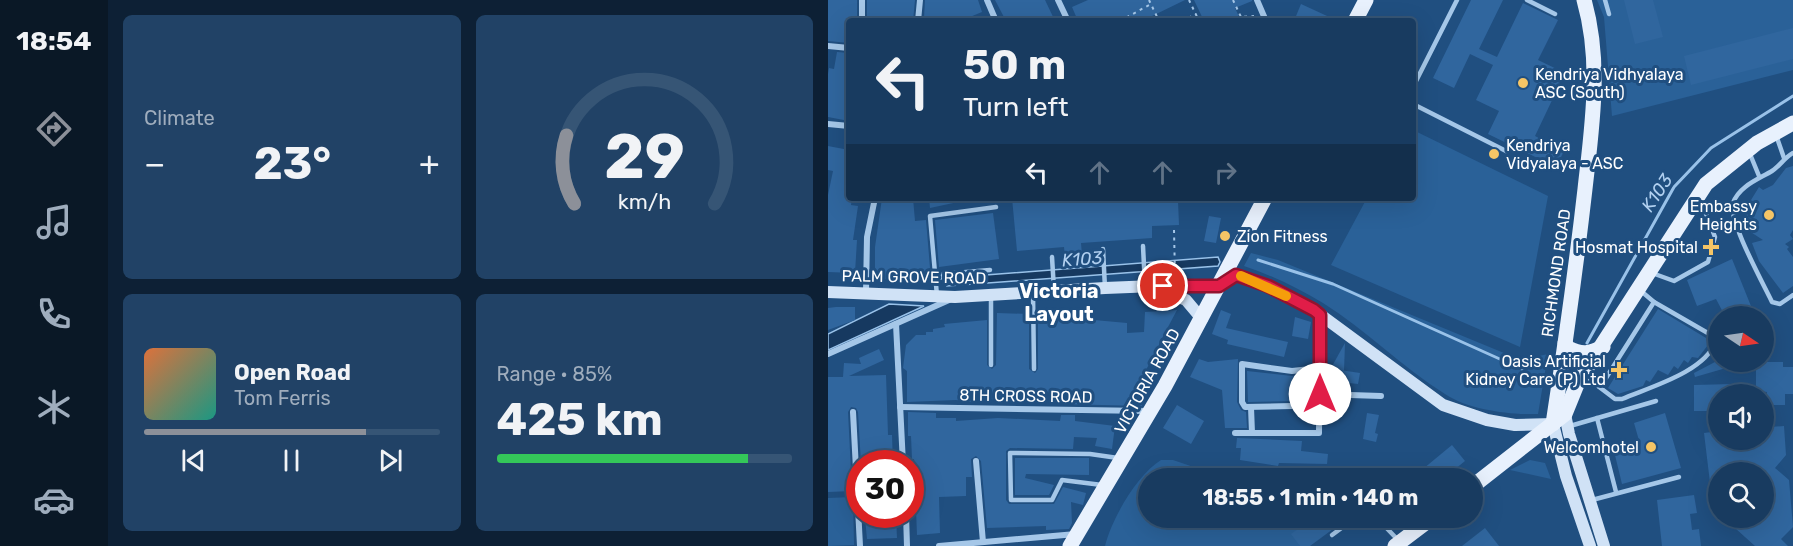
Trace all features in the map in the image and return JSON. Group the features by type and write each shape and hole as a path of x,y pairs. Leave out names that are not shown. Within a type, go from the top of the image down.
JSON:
{"main road":[{"path":"1357,18 1366,0"},
{"name":"RICHMOND ROAD","path":"1561,421 1565,342 1595,96 1592,27 1584,0"},
{"path":"1483,479 1561,421 1583,375 1706,184 1748,150 1793,123"},
{"name":"VICTORIA ROAD","path":"1073,540 1124,459 1227,277 1264,201"},
{"path":"1565,342 1568,348 1581,353 1590,354 1603,347"},
{"path":"1397,544 1419,528"}],"street":[{"path":"862,0 862,18"},
{"path":"918,18 920,0"},
{"path":"987,0 995,18"},
{"path":"1058,0 1067,18"},
{"path":"1257,0 1264,18"},
{"path":"828,46 846,48"},
{"path":"828,124 846,126"},
{"path":"866,292 867,237 874,201"},
{"name":"PALM GROVE ROAD","path":"828,292 937,289 955,297 1033,291 1053,286 1104,282 1179,285 1227,277 1268,286 1320,315 1443,405 1487,420 1515,425 1561,421"},
{"path":"1147,283 1186,300 1202,319"},
{"path":"828,354 955,297"},
{"path":"1235,433 1319,433 1320,315"},
{"path":"896,324 902,450"},
{"path":"1292,406 1245,407 1242,402 1242,364 1292,371 1320,368"},
{"path":"1320,394 1381,396"},
{"name":"8TH CROSS ROAD","path":"900,407 1151,411"},
{"path":"1251,407 1252,433"},
{"path":"853,412 860,546"},
{"name":"RICHMOND ROAD","path":"1561,421 1604,546"},
{"name":"RICHMOND ROAD","path":"1561,421 1566,476 1590,546"},
{"path":"976,460 982,542"},
{"path":"906,528 907,546"},
{"path":"939,546 982,542 1073,540"}],"lane":[{"path":"1416,81 1457,0"},
{"path":"1527,0 1555,14"},
{"path":"1605,0 1609,14"},
{"path":"1416,106 1506,151"},
{"path":"1775,133 1784,159"},
{"path":"1748,150 1759,176"},
{"path":"1793,153 1773,170 1759,176 1736,195 1731,209 1742,239 1772,302 1780,304 1793,295"},
{"path":"1650,272 1674,281 1708,262 1714,237 1698,196"},
{"path":"937,289 930,216 996,207"},
{"path":"1143,246 1147,283"},
{"path":"1103,249 1104,282"},
{"path":"1052,258 1053,286"},
{"path":"937,289 944,274 990,270"},
{"path":"1583,375 1615,399 1622,399 1704,361 1713,349 1716,341 1713,336 1654,302 1638,289"},
{"path":"1033,291 1034,369"},
{"path":"991,294 991,365"},
{"path":"1598,386 1606,378 1654,302"},
{"path":"1561,421 1597,418 1656,401"},
{"path":"1597,418 1616,492"},
{"path":"1108,485 1062,480 1052,500 1011,500 1010,453 1090,454 1124,459"},
{"path":"1589,500 1679,477"},
{"path":"1332,535 1341,528"},
{"path":"1385,528 1397,544"}],"path":[{"path":"1149,0 1158,18"},
{"path":"1189,0 1198,18"},
{"path":"1233,0 1242,18"},
{"path":"1125,18 1151,4"},
{"path":"1188,18 1196,14"},
{"path":"1174,230 1175,269"}],"shaded area":[{"path":"1597,0 1793,0 1793,70 1612,116 1604,17"},
{"path":"1416,131 1548,196 1520,347 1331,265 1365,201 1416,201"},
{"path":"1251,253 1278,260 1521,360 1548,354 1538,414 1515,414 1478,408 1445,394 1323,303 1284,282 1244,266"},
{"path":"1218,257 1220,262 1218,266 947,286 947,278"},
{"path":"889,304 924,306 828,350 828,334"},
{"path":"1161,460 1173,460 1197,468 1151,468"},
{"path":"1530,460 1545,463 1551,479 1510,470"},
{"path":"1138,482 1138,528 1296,528 1300,546 1105,546 1119,510"},
{"path":"846,497 846,528 854,528 854,545 828,546 828,498"}],"building":[{"path":"828,0 857,0 857,18 846,18 846,43 828,41"},
{"path":"867,0 915,0 913,18 867,18"},
{"path":"925,0 978,0 982,12 967,18 924,18"},
{"path":"995,0 1045,0 1054,18 1004,18"},
{"path":"1088,0 1185,0 1148,18 1077,18 1072,7"},
{"path":"1194,0 1252,0 1235,8 1240,18 1203,18"},
{"name":"Kendriya Vidhyalaya ASC (South)","path":"1471,0 1503,0 1479,49 1497,57 1523,3 1558,20 1538,60 1565,73 1535,136 1564,151 1556,167 1488,134 1499,111 1476,100 1493,65 1470,54 1454,88 1433,78"},
{"path":"1624,0 1653,0 1663,37 1635,44"},
{"path":"1301,4 1331,18 1295,18"},
{"path":"1793,28 1793,59 1691,85 1684,56"},
{"path":"837,52 846,53 846,120 828,117 828,74 829,68 834,69"},
{"path":"828,146 846,149 846,201 852,201 851,205 858,206 853,240 857,240 855,273 828,272 828,195 833,171 828,170"},
{"name":"Embassy Heights","path":"1793,166 1793,230 1790,235 1793,239 1785,244 1789,247 1787,249 1793,257 1793,286 1783,293 1759,261 1752,243 1763,240 1746,229 1749,226 1747,216 1743,213 1759,187 1763,190 1773,185 1786,168"},
{"path":"882,201 913,201 915,221 926,220 930,268 927,269 927,282 883,279 875,272 875,247"},
{"path":"929,201 958,201 958,202 930,208"},
{"path":"1012,201 1178,201 1179,225 1152,226 1152,238 1081,243 1082,255 1065,257 1064,247 1017,251"},
{"path":"993,213 999,259 939,267 935,220"},
{"path":"1209,216 1221,218 1216,243 1204,241"},
{"path":"1732,259 1751,306 1720,306 1716,299 1697,306 1687,280"},
{"path":"855,307 855,320 828,330 828,308"},
{"path":"1658,309 1708,339 1708,345 1698,358 1692,357 1688,363 1684,360 1678,369 1674,366 1668,375 1658,370 1650,382 1646,380 1643,386 1618,394 1608,388"},
{"path":"1177,310 1159,344 1159,354 1155,353 1147,368 1142,406 1061,404 1061,393 1036,392 1036,403 977,398 977,403 956,400 907,402 907,371 903,368 906,345 916,335 926,335 926,332 933,332 933,329 945,327 944,324 987,320 987,365 992,369 996,365 997,313 1029,314 1029,369 1035,373 1038,369 1038,312 1083,312 1083,319 1127,323 1127,333 1144,332 1145,312"},
{"path":"1221,310 1231,314 1226,328 1288,342 1284,357 1227,344 1228,340 1212,334"},
{"path":"1295,317 1311,322 1308,339 1292,336"},
{"path":"1345,343 1344,371 1331,368"},
{"path":"879,349 884,360 849,376 886,375 888,435 892,435 893,450 860,450 858,412 856,408 851,407 848,412 850,450 846,450 846,491 828,492 828,377 843,377 844,363 861,364 859,358"},
{"path":"1199,359 1208,362 1238,359 1237,402 1241,410 1246,412 1247,428 1225,428 1222,390 1190,377"},
{"path":"1774,362 1783,362 1783,367 1793,367 1793,394 1785,394 1785,405 1774,405 1774,384 1756,384 1756,372 1774,372"},
{"path":"1708,366 1708,372 1712,372 1695,377 1694,373"},
{"path":"1340,370 1360,373 1358,384 1332,381 1331,389 1325,389 1325,374 1340,374"},
{"path":"1247,371 1292,376 1314,374 1314,394 1294,393 1293,401 1248,402"},
{"path":"1694,385 1708,385 1708,411 1694,411"},
{"path":"1177,405 1204,421 1191,444 1163,428"},
{"path":"908,412 936,413 936,418 956,418 956,421 998,418 1060,421 1061,415 1075,415 1075,421 1115,426 1112,449 1095,446 1097,438 1074,437 1073,449 1010,448 1006,451 1006,500 1009,504 1054,504 1063,487 1086,493 1083,505 1071,502 1072,523 1069,529 1046,530 1046,526 987,528 981,461 976,456 971,459 972,477 966,477 966,496 939,497 940,533 917,535 917,528 924,528 924,450 912,450 911,436 908,436"},
{"path":"1367,413 1379,415 1375,433 1378,434 1376,442 1363,439"},
{"name":"Welcomhotel","path":"1665,413 1681,468 1622,484 1614,451 1640,444 1634,423"},
{"path":"1784,426 1786,455 1775,468 1789,480 1793,527 1781,539 1788,546 1755,546 1735,528 1774,528 1774,462 1708,462 1708,466 1704,433 1708,432 1708,450 1774,450 1774,427"},
{"path":"1237,438 1302,441 1301,451 1328,454 1327,464 1279,463 1278,466 1240,460 1241,448 1236,448"},
{"path":"1452,445 1465,461 1456,468 1424,468"},
{"path":"1015,458 1089,458 1089,475 1026,474 1025,478 1054,485 1049,495 1015,495"},
{"path":"1694,495 1697,513 1690,514 1692,530 1699,529 1701,546 1662,546 1657,500"},
{"path":"866,528 897,528 897,538 867,539"},
{"path":"1299,528 1334,528 1310,546 1300,546 1291,534"},
{"path":"1485,528 1499,546 1462,546"}],"waterway":[{"name":"K103","path":"1587,343 1674,187 1711,148 1793,96"},
{"name":"K103","path":"1258,260 1333,284 1522,369"}],"slow traffic":[{"path":"1241,276 1268,286 1286,296"}],"place":[{"name":"Kendriya Vidhyalaya ASC (South)","path":"1523,83"},
{"name":"Kendriya Vidyalaya - ASC","path":"1494,154"},
{"name":"Embassy Heights","path":"1769,215"},
{"name":"Zion Fitness","path":"1225,236"},
{"name":"Hosmat Hospital","path":"1711,247"},
{"name":"Oasis Artificial Kidney Care (P) Ltd","path":"1619,370"},
{"name":"Welcomhotel","path":"1651,447"}],"district":[{"name":"Victoria Layout","path":"1059,302"}],"route":[{"path":"1163,286 1219,286 1236,275 1268,286 1314,310 1320,315 1320,394"}]}
